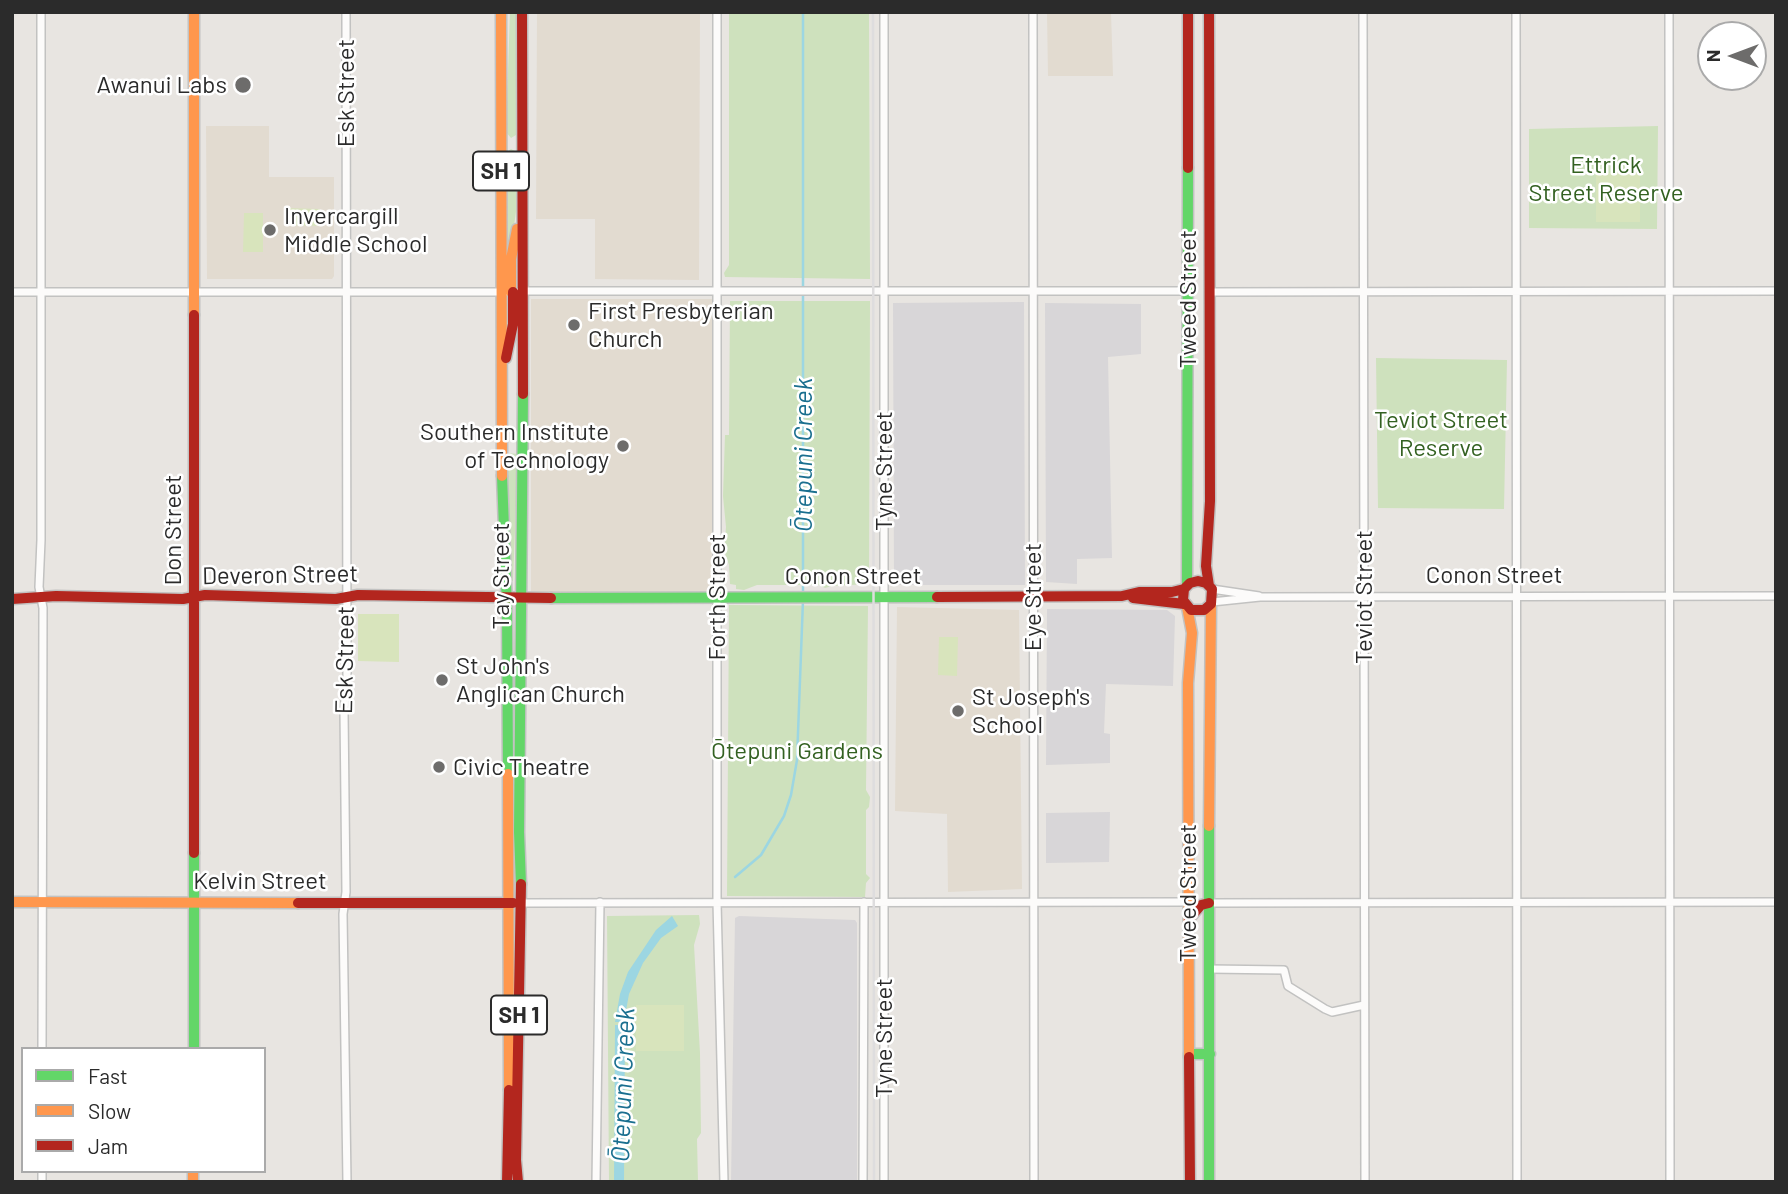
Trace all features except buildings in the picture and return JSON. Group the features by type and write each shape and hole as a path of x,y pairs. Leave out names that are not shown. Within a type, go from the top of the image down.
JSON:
{"main road":[{"name":"Don Street","path":"194,12 194,1047"},
{"name":"Tay Street","path":"501,12 501,143 522,408 521,902 519,1127 516,1160 521,1182"},
{"name":"Tay Street","path":"505,1182 509,1160 507,598 501,382 513,324 512,292 523,194 522,12"},
{"name":"Tweed Street","path":"1186,587 1188,12"},
{"name":"Tweed Street","path":"1209,12 1210,501 1206,566 1211,587"},
{"path":"501,143 523,143"},
{"path":"1188,291 1209,273"},
{"path":"1188,308 1200,296 1209,292"},
{"path":"501,411 504,416 511,417 522,408"},
{"name":"Conon Street","path":"522,597 1122,596 1139,592 1164,592 1198,581 1211,587"},
{"path":"1186,587 1182,596 1186,605"},
{"path":"1211,587 1212,603"},
{"name":"Deveron Street","path":"12,599 75,596 183,600 228,595 336,600 361,595 522,597"},
{"path":"1122,596 1186,605"},
{"name":"Tweed Street","path":"1209,1182 1209,750 1212,603"},
{"name":"Conon Street","path":"1186,605 1200,612 1212,603"},
{"name":"Tweed Street","path":"1186,605 1192,633 1189,659 1188,902 1190,1182"},
{"path":"1189,750 1209,750"},
{"path":"1188,902 1199,897 1209,886"},
{"name":"Kelvin Street","path":"12,902 521,902"},
{"path":"1189,919 1201,905 1209,903"},
{"path":"1189,1054 1210,1054"}],"street":[{"path":"41,12 42,1047"},
{"name":"Esk Street","path":"346,12 347,677 344,710 347,1182"},
{"name":"Forth Street","path":"717,12 717,902 724,1182"},
{"name":"Tyne Street","path":"884,12 884,1182"},
{"name":"Eye Street","path":"1033,12 1034,1182"},
{"name":"Teviot Street","path":"1363,12 1364,1182"},
{"path":"1516,12 1517,1182"},
{"path":"1669,12 1670,1182"},
{"path":"1209,292 1776,290"},
{"path":"12,292 1188,291"},
{"path":"1211,587 1261,597"},
{"name":"Conon Street","path":"1212,603 1261,597 1776,596"},
{"path":"521,902 1188,902"},
{"path":"596,1182 600,902"},
{"name":"Tyne Street","path":"863,1182 864,902"},
{"path":"1209,903 1776,902"},
{"path":"1209,969 1284,970 1288,986 1325,1009 1337,1012 1364,1005"}],"shaded area":[{"path":"537,12 700,12 699,280 595,279 595,219 536,219"},
{"path":"1047,12 1111,12 1113,76 1048,76"},
{"name":"Invercargill Middle School","path":"206,126 269,126 269,177 334,177 332,279 207,279"},
{"name":"Southern Institute of Technology","path":"531,299 715,299 715,593 531,593"},
{"path":"1024,302 1025,585 894,585 893,303"},
{"path":"1045,303 1141,304 1141,354 1108,357 1112,558 1077,559 1077,584 1046,582"},
{"name":"St Joseph's School","path":"897,607 1019,610 1022,889 948,892 947,814 895,811"},
{"path":"1047,609 1167,610 1175,616 1173,686 1106,684 1104,733 1110,734 1110,763 1046,765"},
{"path":"1110,812 1109,862 1046,863 1046,813"},
{"path":"735,918 855,920 857,923 857,1182 731,1182"}],"green space":[{"path":"510,12 518,12 516,135 511,138 506,132"},
{"path":"729,12 869,12 870,279 725,277 724,273 729,265"},
{"name":"Ettrick Street Reserve","path":"1658,126 1657,229 1529,228 1529,129"},
{"path":"511,149 517,152 518,198 507,274 507,152"},
{"path":"1596,173 1640,173 1640,222 1596,222"},
{"path":"285,208 320,209 320,226 285,225"},
{"path":"244,213 263,213 263,252 243,252"},
{"path":"730,301 870,301 869,584 825,588 819,585 757,585 744,590 736,589 736,585 730,584 729,565 724,550 726,527 723,496 725,435 729,435"},
{"name":"Teviot Street Reserve","path":"1376,358 1507,360 1504,509 1378,508"},
{"path":"507,453 518,454 513,581 511,581"},
{"name":"Ōtepuni Gardens","path":"729,605 868,606 866,790 870,797 866,810 866,874 870,878 866,883 865,897 727,896"},
{"path":"358,614 399,614 399,662 358,661"},
{"path":"939,637 958,637 957,676 938,675"},
{"path":"699,915 700,924 694,945 700,1053 701,1133 697,1139 698,1182 609,1182 607,916"},
{"path":"636,1005 684,1005 684,1051 636,1051"}],"water":[{"path":"672,916 678,926 661,938 643,963 629,994 624,1022 615,1022 620,994 628,972 656,930"},
{"path":"615,1025 625,1025 624,1182 614,1182"}],"waterway":[{"name":"Ōtepuni Creek","path":"803,12 803,593"},
{"name":"Ōtepuni Creek","path":"735,877 761,855 784,816 791,795 797,760 803,600"}],"railway":[{"path":"873,12 874,1182"}],"traffic: fast":[{"path":"1187,585 1188,168"},
{"path":"521,884 519,832 523,394"},
{"path":"502,476 507,608 508,774"},
{"path":"551,598 937,597"},
{"path":"1209,826 1209,1182"},
{"path":"194,853 194,1047"},
{"path":"1189,1054 1210,1054"}],"traffic: slow":[{"path":"194,12 194,315"},
{"path":"501,12 502,476"},
{"path":"511,292 511,259 517,229"},
{"path":"1209,826 1211,604"},
{"path":"1187,607 1192,633 1188,683 1189,1057"},
{"path":"508,774 509,1090"},
{"path":"12,902 298,903"},
{"path":"193,1173 193,1182"}],"traffic: jam":[{"path":"522,12 523,394"},
{"path":"1188,12 1188,168"},
{"path":"1209,12 1210,501 1206,566 1209,586"},
{"path":"506,358 513,324 513,292"},
{"path":"194,315 194,853"},
{"path":"937,597 1122,596 1139,592 1172,592 1198,581 1206,583 1212,589 1211,604 1204,610 1191,610 1183,600 1184,589"},
{"path":"12,599 56,596 183,599 205,595 336,599 358,595 551,598"},
{"path":"1133,598 1184,604"},
{"path":"518,1182 516,1160 521,884"},
{"path":"298,903 513,903"},
{"path":"1189,919 1201,905 1209,903"},
{"path":"1189,1057 1190,1182"},
{"path":"507,1182 509,1090"}],"place":[{"name":"Awanui Labs","path":"243,85"},
{"name":"Invercargill Middle School","path":"270,230"},
{"name":"First Presbyterian Church","path":"574,325"},
{"name":"Southern Institute of Technology","path":"623,446"},
{"name":"St John's Anglican Church","path":"442,680"},
{"name":"St Joseph's School","path":"958,711"},
{"name":"Civic Theatre","path":"439,767"}]}
